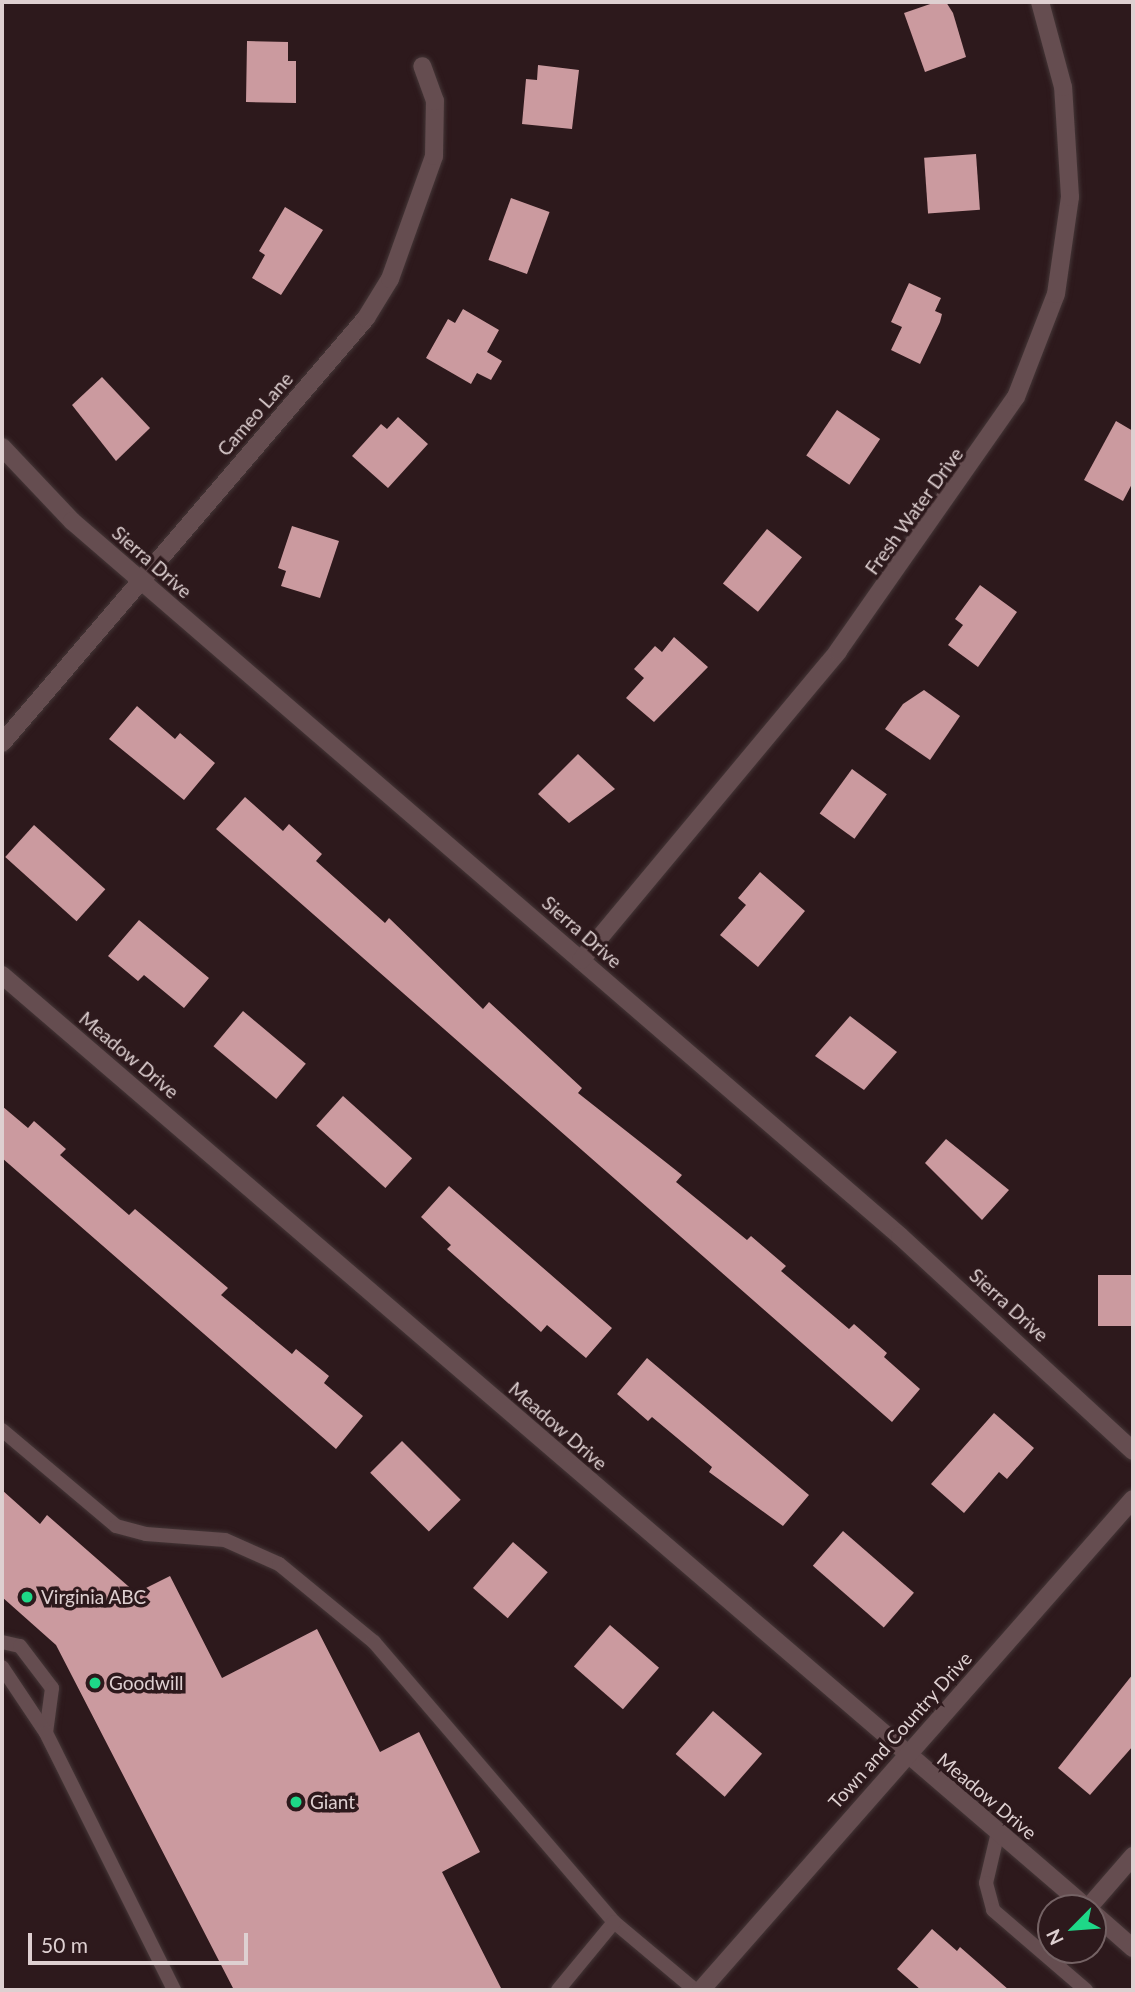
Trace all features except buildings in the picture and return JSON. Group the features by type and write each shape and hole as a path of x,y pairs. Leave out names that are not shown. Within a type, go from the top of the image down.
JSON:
{"street":[{"name":"Fresh Water Drive","path":"582,960 838,651 1017,397 1056,294 1070,197 1063,87 1040,2"},
{"name":"Cameo Lane","path":"2,743 366,318 390,279 435,156 435,101 422,66"},
{"name":"Sierra Drive","path":"2,447 72,521 900,1236 1133,1451"},
{"name":"Meadow Drive","path":"2,975 905,1754 1071,1894"},
{"name":"Town and Country Drive","path":"701,1990 905,1754 1133,1499"},
{"path":"1100,1894 1133,1856"},
{"path":"1107,1925 1133,1948"}],"lane":[{"path":"2,1430 116,1526 146,1534 225,1540 279,1564 393,1661 614,1922 695,1990"},
{"path":"2,1642 20,1646 52,1688 46,1733"},
{"path":"2,1667 46,1733 174,1990"},
{"path":"998,1832 986,1883 993,1910 1086,1990"},
{"path":"558,1990 614,1922"}],"place":[{"name":"Virginia ABC","path":"27,1597"},
{"name":"Goodwill","path":"95,1683"},
{"name":"Giant","path":"296,1802"}]}
